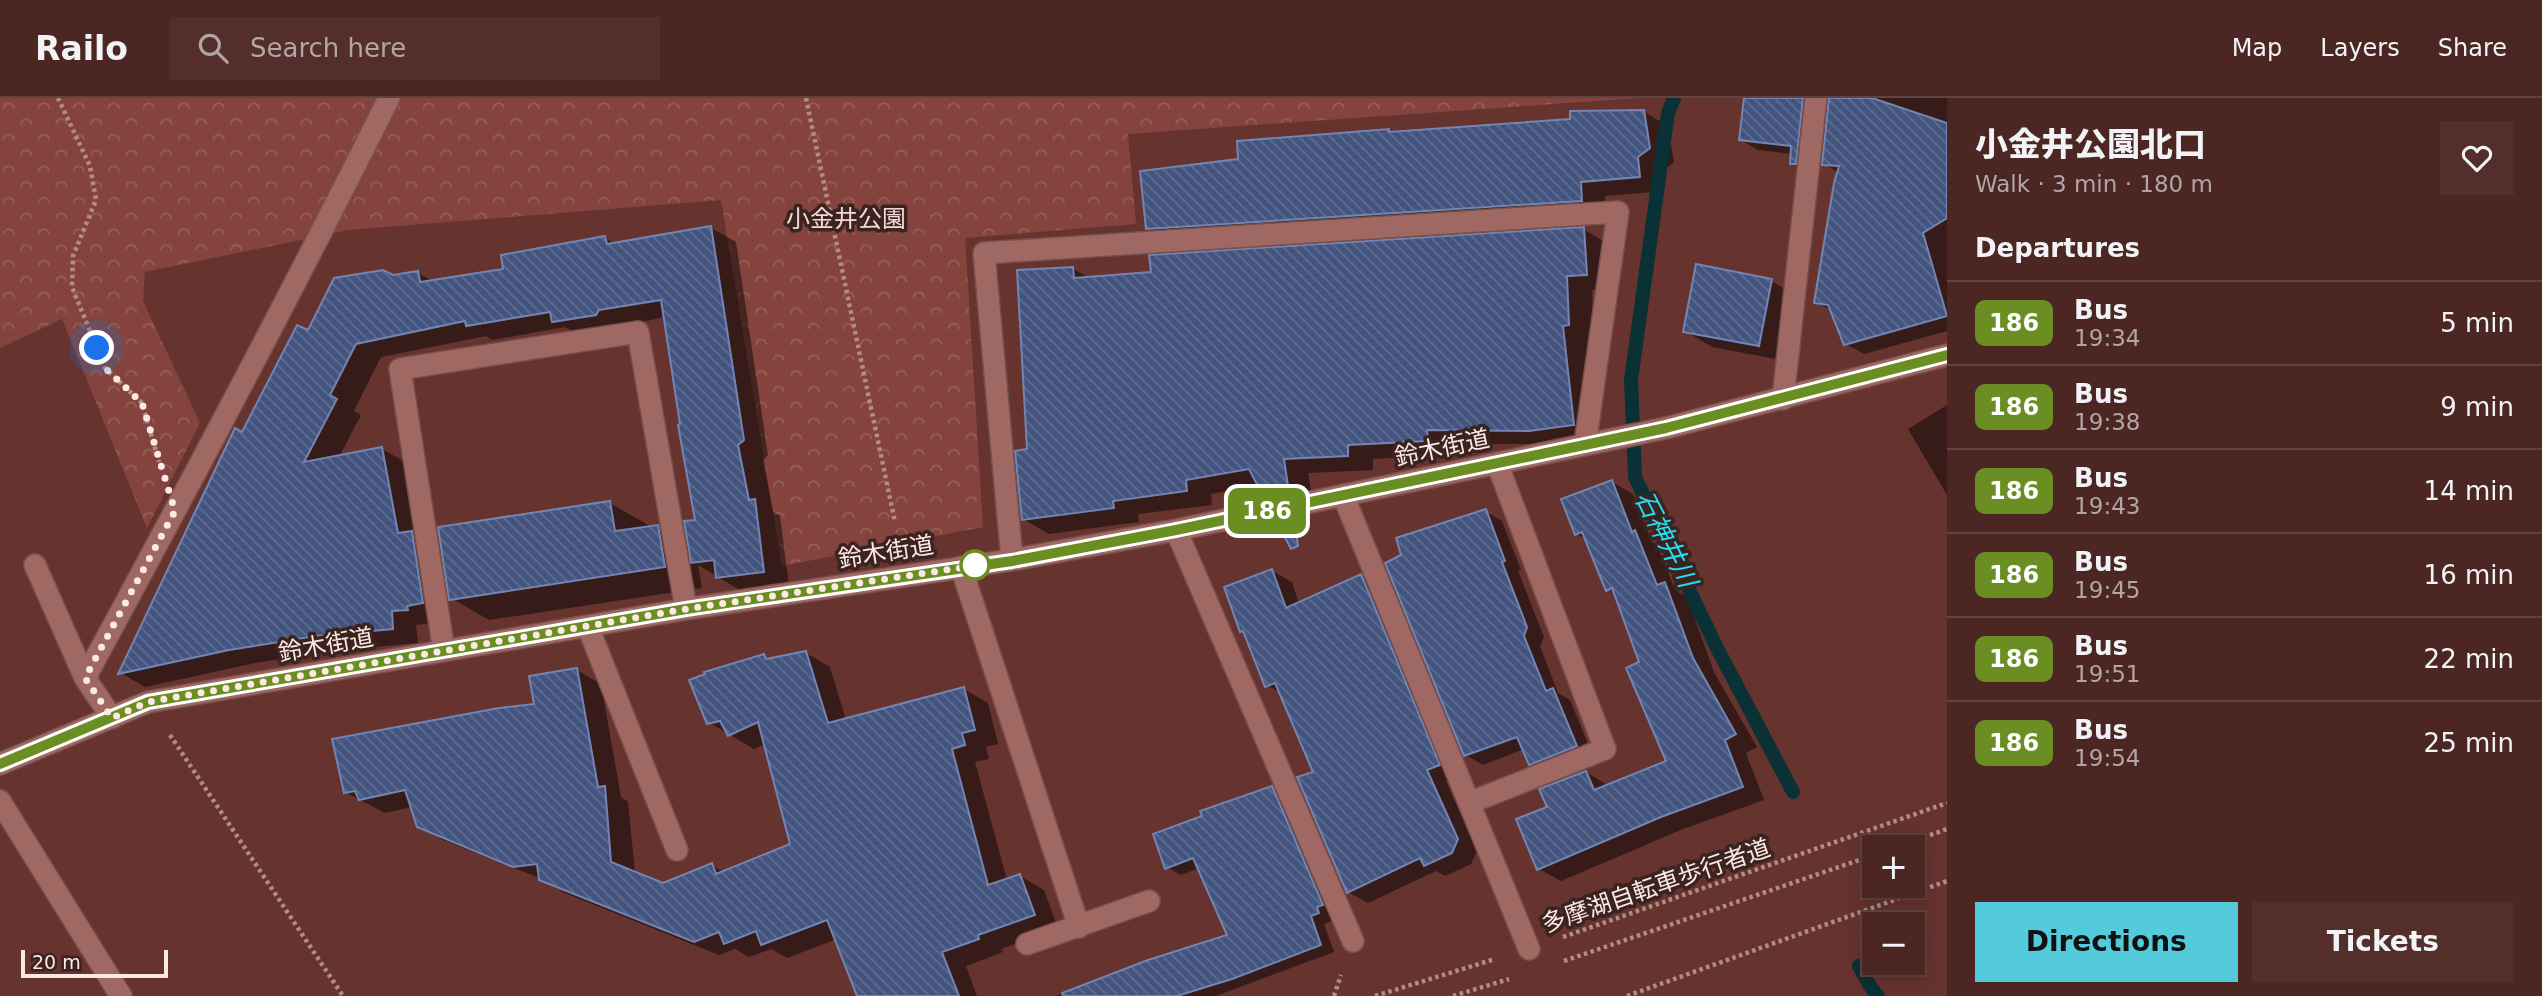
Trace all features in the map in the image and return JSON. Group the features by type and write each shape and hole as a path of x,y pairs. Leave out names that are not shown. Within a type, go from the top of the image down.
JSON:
{"street":[{"path":"85,678 175,511 389,98"},
{"path":"1783,399 1816,98"},
{"path":"1012,561 984,253 1618,212 1593,443"},
{"path":"444,651 400,369 638,332 686,609"},
{"name":"鈴木街道","path":"0,764 148,702 686,609 1012,561 1176,530 1666,428 1947,355"},
{"path":"1469,803 1605,748 1497,463"},
{"path":"1343,495 1529,949"},
{"path":"1176,530 1353,941"},
{"path":"35,565 85,678 112,718"},
{"path":"961,567 1079,927"},
{"path":"588,627 677,850"},
{"path":"0,801 121,996"},
{"path":"1027,944 1149,901"}],"path":[{"path":"58,98 90,166 96,200 73,256 72,287 105,368 142,403 175,511"},
{"path":"806,98 895,522"},
{"path":"148,702 343,996"},
{"name":"多摩湖自転車歩行者道","path":"1375,996 1529,949 1947,803"},
{"path":"1925,838 1947,830"},
{"path":"1552,965 1862,859"},
{"path":"1626,996 1947,881"},
{"path":"1453,996 1515,977"}],"green space":[{"name":"小金井公園","path":"0,98 1639,98 1128,134 1136,224 965,238 983,527 782,566 721,200 348,230 145,272 143,301 200,423 147,528 62,319 0,348"}],"building":[{"path":"1744,98 1803,98 1796,164 1790,164 1791,146 1739,140"},
{"path":"1829,98 1872,98 1947,123 1947,218 1923,233 1947,316 1844,345 1828,305 1814,303 1839,166 1822,165"},
{"path":"1644,110 1650,148 1638,157 1640,177 1581,182 1582,201 1146,229 1140,171 1238,159 1237,141 1570,119 1570,111"},
{"path":"711,226 744,440 738,445 749,500 755,499 764,572 716,578 714,560 691,563 684,521 695,520 678,425 680,424 661,300 599,310 596,315 552,322 550,312 466,326 465,321 356,344 330,395 337,399 304,462 382,447 398,533 412,531 423,603 407,606 408,610 392,611 393,629 317,636 229,650 118,674 235,428 242,432 297,325 308,330 334,278 383,270 393,275 418,271 420,282 503,269 501,255 605,236 607,244"},
{"path":"1584,227 1587,275 1567,276 1569,325 1563,326 1574,425 1529,431 1427,430 1428,441 1348,445 1348,456 1284,459 1289,493 1264,498 1249,469 1186,480 1187,491 1113,501 1114,508 1022,520 1015,451 1027,449 1017,270 1073,267 1074,278 1151,272 1149,255"},
{"path":"1696,264 1772,279 1759,346 1683,332"},
{"path":"1612,480 1632,532 1635,530 1657,585 1665,582 1693,658 1736,734 1725,740 1743,787 1661,817 1537,870 1516,819 1547,807 1539,789 1586,771 1594,790 1666,761 1626,668 1639,662 1612,588 1606,591 1582,532 1575,535 1561,499"},
{"path":"610,501 615,531 658,525 665,567 449,600 438,527"},
{"path":"1486,509 1505,561 1502,562 1527,627 1524,636 1546,691 1553,688 1577,746 1529,765 1517,737 1464,756 1385,563 1401,555 1396,538"},
{"path":"1294,519 1298,546 1291,549 1277,522"},
{"path":"1272,569 1286,608 1361,574 1440,765 1427,770 1458,839 1452,853 1424,866 1420,858 1347,893 1297,777 1313,772 1275,683 1265,687 1243,631 1240,632 1224,587"},
{"path":"806,651 828,723 964,687 975,730 962,733 965,745 952,749 988,885 1020,874 1035,915 978,935 979,939 942,952 959,996 857,996 827,920 761,945 756,931 724,944 719,932 694,942 539,880 537,864 513,867 417,827 405,790 359,800 355,791 344,793 332,739 534,704 529,676 577,668 598,787 605,786 611,862 663,883 712,863 716,874 790,844 758,722 728,736 720,721 707,724 689,680 705,674 704,672 764,654 766,659"},
{"path":"1272,786 1323,905 1317,907 1319,913 1311,916 1321,945 1232,979 1177,996 1063,996 1062,993 1148,960 1227,935 1193,858 1165,869 1153,834 1202,816 1200,811"}],"waterway":[{"name":"石神井川","path":"1674,98 1668,113 1631,380 1635,477 1717,648 1793,792"},
{"name":"石神井川","path":"1859,966 1878,996"}],"bus line":[{"name":"186","path":"0,764 148,702 686,609 1012,561 1176,530 1666,428 1947,355"}],"route":[{"path":"97,348 105,368 142,403 175,511 85,678 112,718 148,702 686,609 986,564 975,565"}]}
